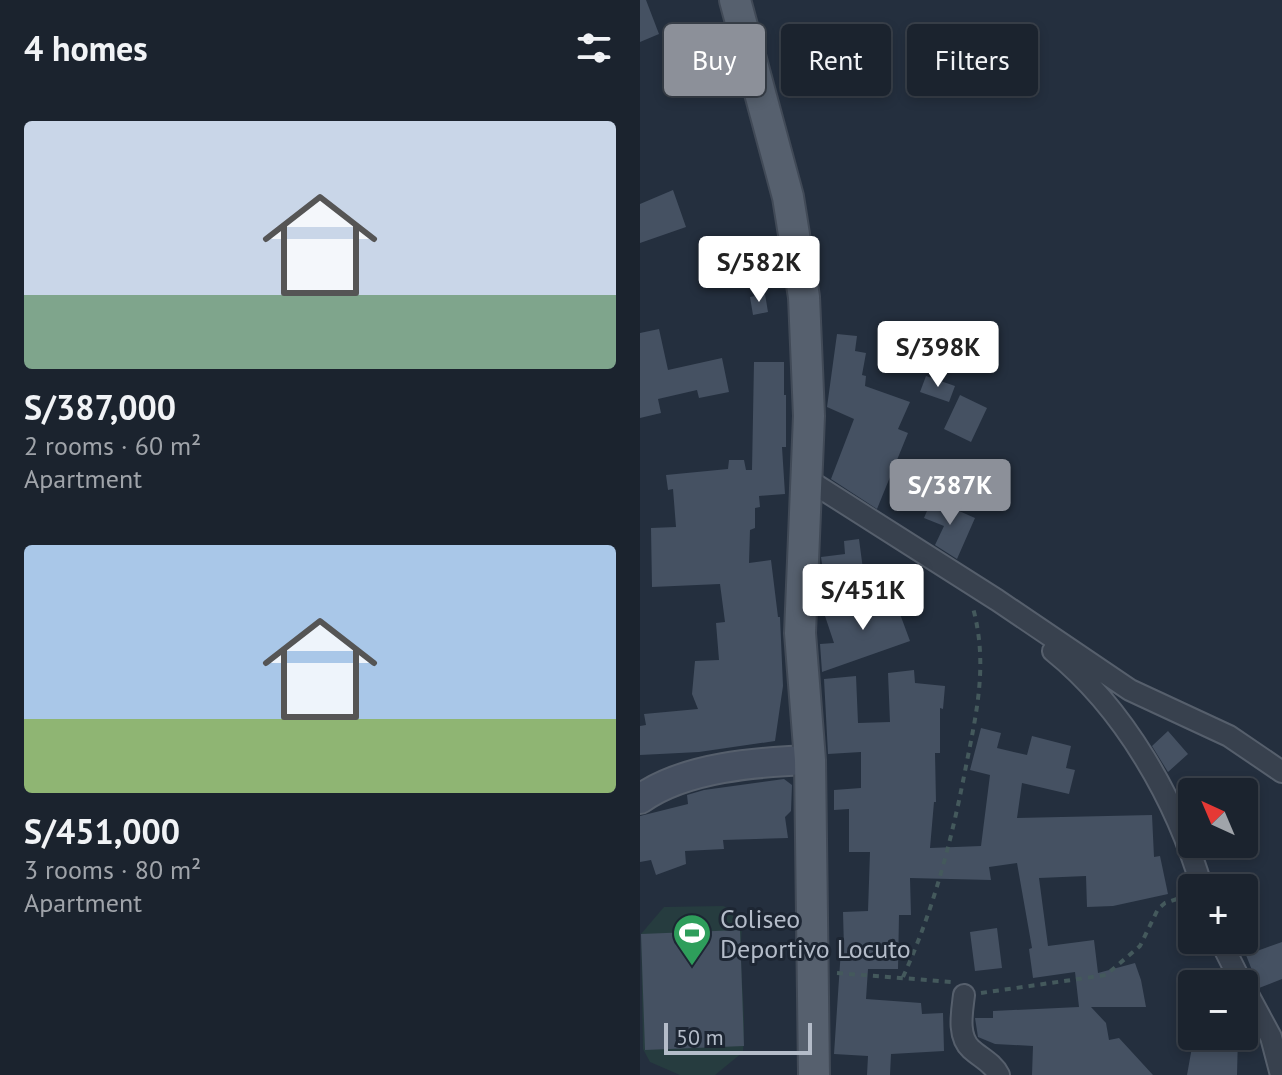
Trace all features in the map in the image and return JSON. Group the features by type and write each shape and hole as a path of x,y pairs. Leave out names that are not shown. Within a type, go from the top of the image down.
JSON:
{"main road":[{"path":"735,0 788,197 799,254 808,372 800,633 810,760 814,1075"},
{"path":"640,799 688,776 759,762 810,760"}],"street":[{"path":"805,478 997,600 1130,690 1229,736 1282,772"},
{"path":"997,600 1030,633 1065,661 1107,706 1142,753 1159,783 1196,874"},
{"path":"964,995 960,1023 968,1047 984,1058 999,1075"},
{"path":"1258,1013 1271,1037 1281,1075"}],"path":[{"path":"903,977 924,929 942,875 956,820 980,689 982,659 965,580"},
{"path":"814,971 959,983 964,995 1106,975 1140,946 1158,909 1178,899"}],"green space":[{"name":"Coliseo Deportivo Locuto","path":"723,906 733,910 734,926 742,927 743,1052 715,1075 680,1075 650,1062 643,1049 641,934 664,907"}],"building":[{"path":"640,0 646,0 659,34 640,42"},
{"path":"673,190 686,227 640,243 640,204"},
{"path":"765,294 768,312 753,315 750,297"},
{"path":"659,329 668,370 722,358 729,392 699,398 697,390 658,399 661,413 640,418 640,333"},
{"path":"837,334 857,336 855,351 866,353 862,375 866,376 865,386 910,402 898,429 908,433 877,509 831,479 854,419 827,407"},
{"path":"754,362 784,362 786,395 786,447 782,447 785,494 759,496 760,507 755,508 755,528 750,530 749,563 771,560 780,617 783,686 775,741 699,752 640,755 640,726 646,725 644,714 698,709 692,694 695,661 719,660 716,623 725,622 720,584 652,587 651,528 676,527 673,489 668,490 666,475 728,469 729,460 744,460 746,470 752,470"},
{"path":"926,376 955,386 949,402 920,392"},
{"path":"960,395 987,408 971,442 944,429"},
{"path":"932,499 975,518 957,559 935,545 944,526 924,518"},
{"path":"859,539 864,577 825,583 821,557 845,554 844,541"},
{"path":"893,595 910,641 822,672 820,644 834,643 824,613"},
{"path":"914,670 915,683 945,686 943,709 940,708 940,753 935,753 936,802 930,848 981,846 990,775 970,770 981,728 1001,733 997,748 1027,755 1032,736 1071,746 1066,768 1075,770 1069,794 1022,783 1017,818 1152,815 1154,857 1160,856 1168,894 1113,906 1087,907 1086,876 1039,878 1048,946 1094,940 1098,973 1135,963 1146,1007 1091,1007 1106,1023 1109,1040 1119,1038 1153,1075 1032,1075 1033,1046 995,1044 978,1037 975,1018 993,1018 993,1011 1079,1007 1075,972 1033,978 1029,949 1032,948 1017,863 989,867 991,880 910,878 911,915 899,915 898,969 868,969 866,999 921,1003 922,1014 943,1013 944,1051 891,1054 890,1075 867,1075 868,1056 834,1054 841,949 844,949 843,912 868,911 870,852 849,852 849,809 834,810 834,790 861,788 861,752 828,754 824,679 856,676 858,723 890,722 888,673"},
{"path":"1168,731 1188,754 1168,772 1152,746"},
{"path":"784,779 792,785 791,811 785,817 788,838 723,840 724,849 685,851 686,864 656,875 651,860 640,862 640,816 688,804 687,795 704,790"},
{"path":"997,928 1002,968 975,971 970,932"},
{"name":"Coliseo Deportivo Locuto","path":"740,930 744,1046 645,1050 641,934"},
{"path":"1282,942 1282,979 1259,988 1258,970 1252,970 1246,955 1258,954 1258,951"},
{"path":"1191,1050 1238,1050 1237,1075 1187,1075"}],"place":[{"name":"Coliseo Deportivo Locuto","path":"692,967"}]}
